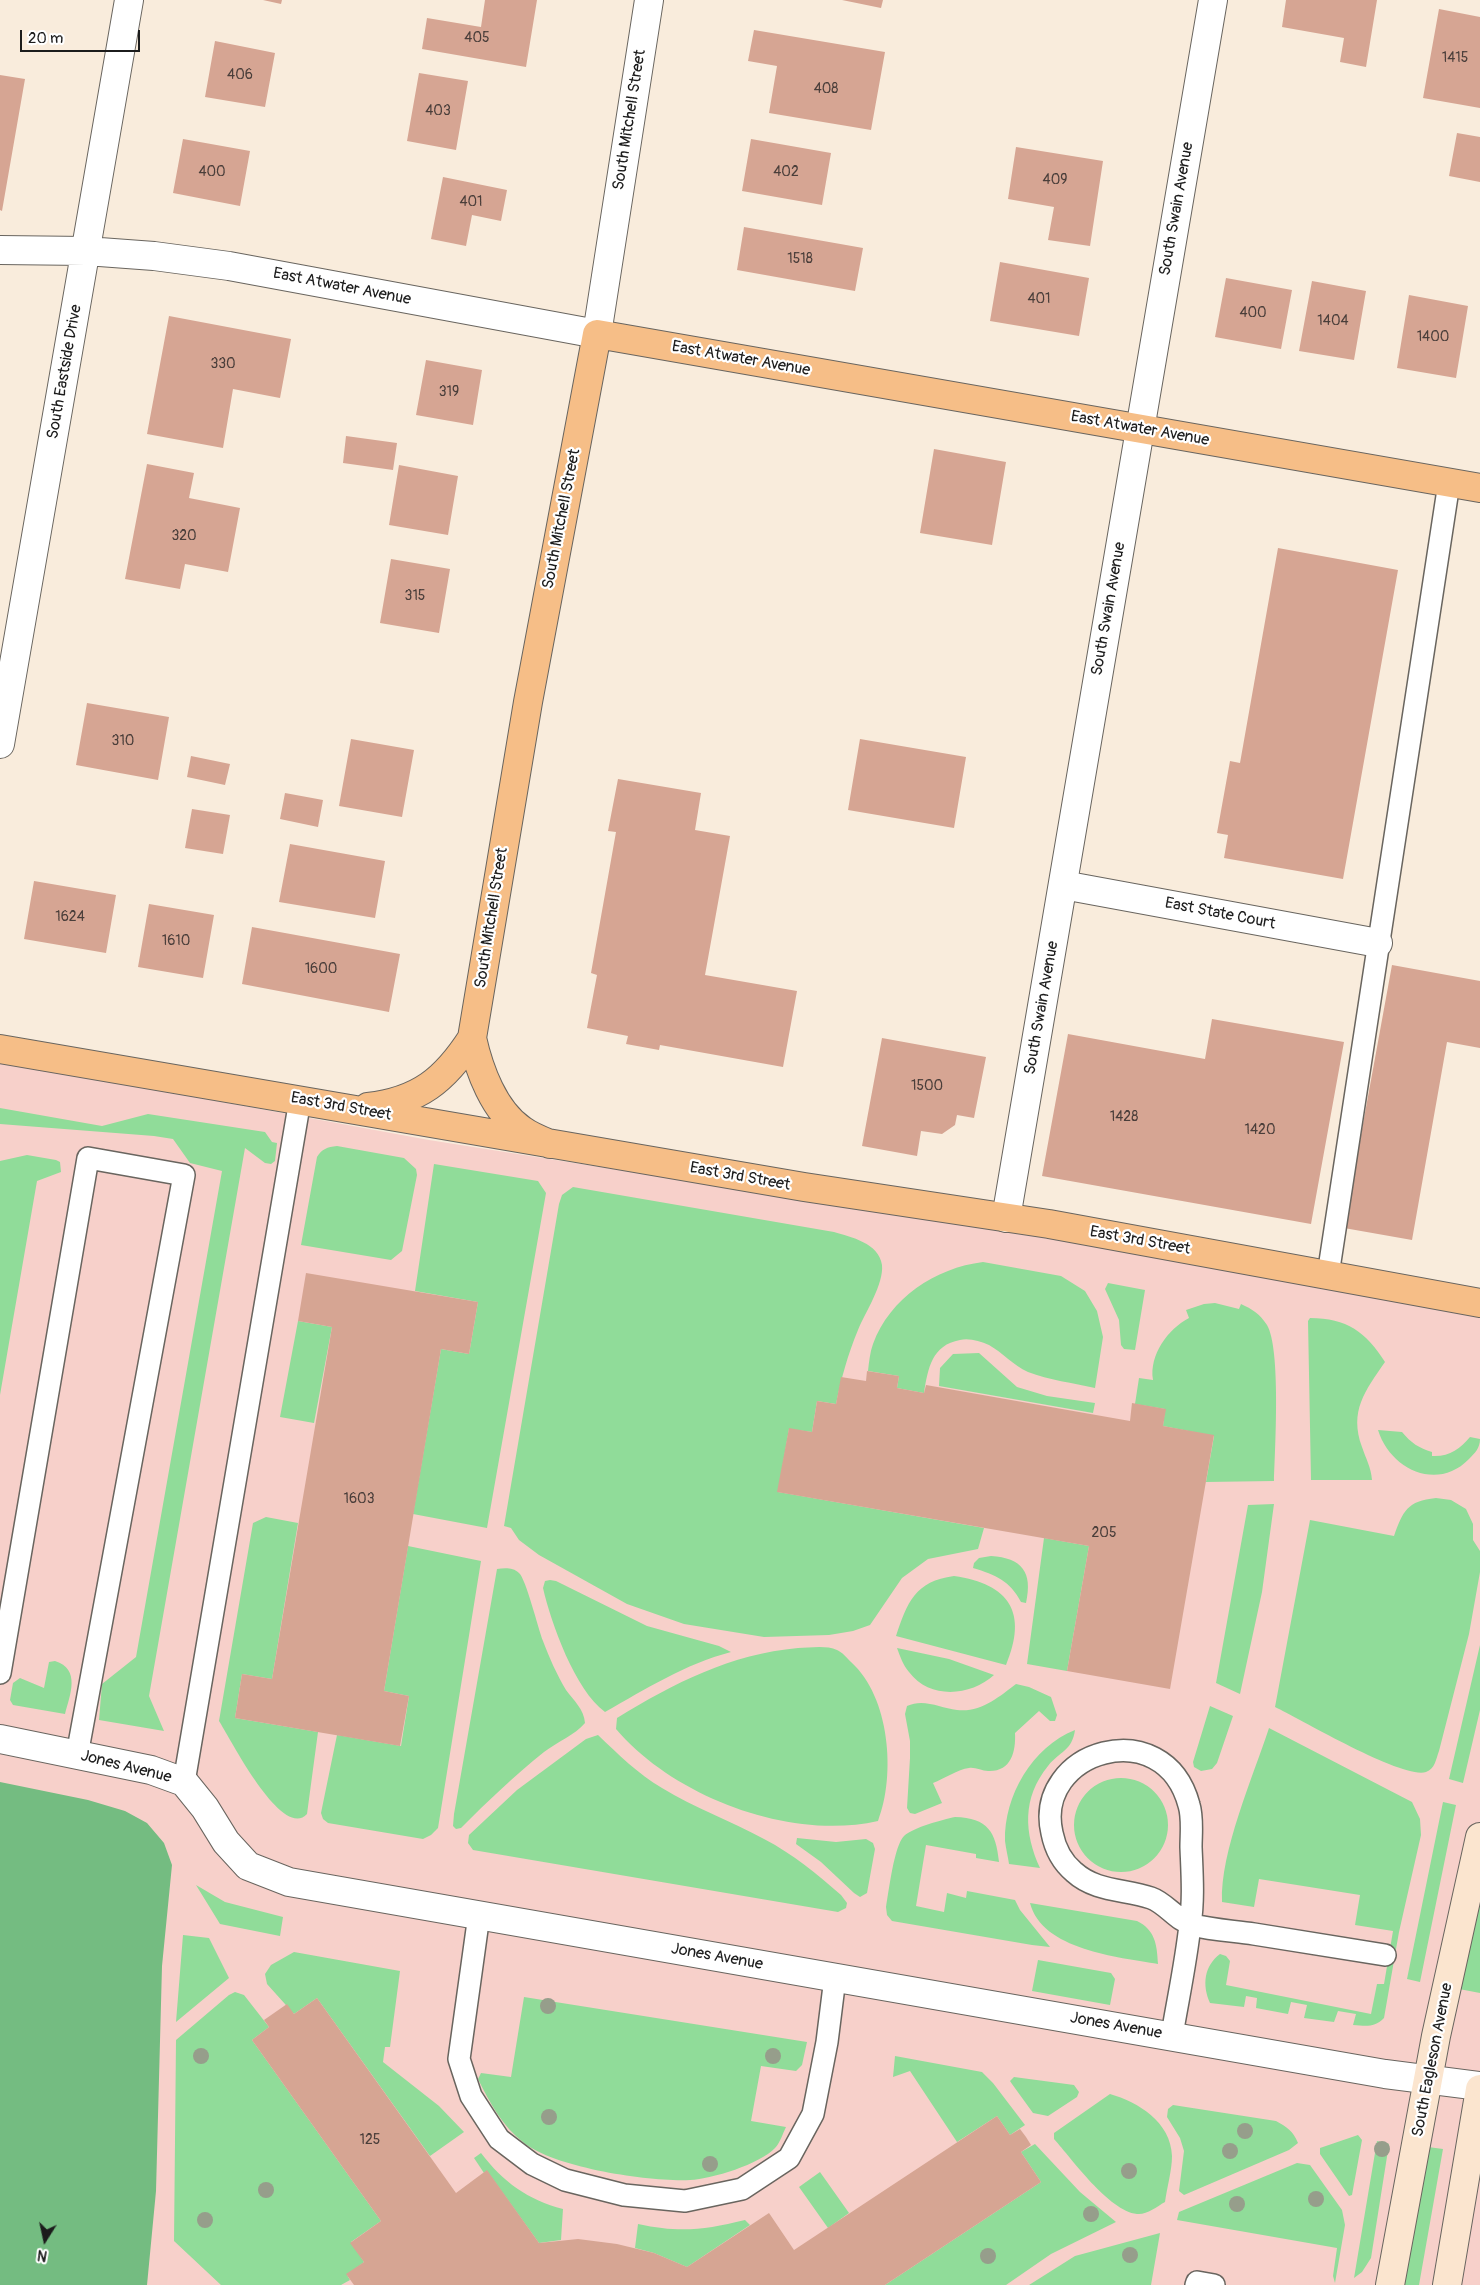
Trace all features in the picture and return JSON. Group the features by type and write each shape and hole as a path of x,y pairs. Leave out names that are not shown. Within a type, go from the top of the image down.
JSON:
{"main road":[{"name":"East Atwater Avenue","path":"597,334 1480,488"},
{"name":"South Mitchell Street","path":"550,1144 523,1131 505,1114 484,1078 472,1038 528,702 597,334"},
{"name":"South Mitchell Street","path":"333,1106 361,1107 388,1104 426,1090 450,1068 472,1038"},
{"name":"East 3rd Street","path":"0,1049 804,1188 1006,1218 1480,1302"}],"street":[{"name":"South Eastside Drive","path":"0,744 129,0"},
{"name":"South Mitchell Street","path":"597,334 649,0"},
{"name":"South Swain Avenue","path":"1006,1218 1213,0"},
{"name":"East Atwater Avenue","path":"0,250 86,251 154,256 229,266 597,334"},
{"name":"East State Court","path":"1062,885 1378,943"},
{"name":"Jones Avenue","path":"0,1739 151,1770 184,1782 205,1808 226,1842 248,1866 289,1882 1172,2035 1385,2074 1480,2087"},
{"name":"South Eagleson Avenue","path":"1390,2285 1428,2079 1480,1837"},
{"path":"1447,2285 1480,2087"}],"lane":[{"path":"1328,1275 1449,483"},
{"path":"184,1782 300,1100"},
{"path":"0,1673 88,1158 184,1175 77,1755"},
{"path":"1172,2035 1190,1925 1193,1890 1190,1808 1185,1792 1176,1777 1164,1765 1147,1755 1128,1750 1108,1751 1087,1758 1069,1772 1057,1790 1051,1810 1052,1836 1062,1859 1073,1872 1088,1882 1102,1888 1153,1898 1190,1925 1385,1955"},
{"path":"479,1915 459,2059 471,2096 499,2139 532,2164 565,2180 624,2195 685,2200 742,2189 790,2158 813,2114 827,2042 836,1978"},
{"path":"1196,2285 1196,2282 1214,2285"}],"shaded area":[{"path":"0,1061 429,1140 1480,1306 1480,2285 0,2285"}],"green space":[{"path":"0,1108 102,1126 148,1114 265,1132 272,1142 277,1143 275,1161 271,1164 265,1163 245,1148 149,1696 164,1731 99,1720 102,1684 136,1657 222,1171 190,1163 173,1139 0,1124"},
{"path":"337,1146 404,1158 416,1169 417,1175 402,1251 391,1260 301,1245 317,1157 325,1149"},
{"path":"27,1155 60,1162 61,1172 37,1181 0,1395 0,1161"},
{"path":"434,1164 538,1181 546,1193 487,1528 413,1514 441,1349 469,1354 478,1302 415,1291"},
{"path":"573,1187 834,1232 863,1242 876,1251 882,1265 880,1281 851,1348 836,1404 817,1401 812,1432 789,1429 778,1492 984,1528 978,1549 928,1559 902,1578 870,1625 853,1631 829,1635 764,1637 684,1624 627,1604 539,1555 519,1540 511,1528 504,1526 559,1204 562,1195"},
{"path":"983,1262 1061,1276 1085,1291 1097,1311 1103,1337 1095,1388 1036,1375 1018,1366 989,1345 963,1339 943,1347 937,1352 927,1375 924,1393 897,1388 899,1376 868,1371 872,1347 881,1328 903,1299 932,1278 965,1265"},
{"path":"1108,1283 1145,1290 1135,1350 1124,1349 1121,1345 1119,1320 1105,1289"},
{"path":"1215,1303 1239,1309 1241,1304 1252,1310 1267,1325 1271,1337 1276,1376 1274,1481 1206,1482 1214,1436 1163,1426 1165,1409 1135,1404 1139,1378 1153,1380 1154,1361 1157,1352 1167,1336 1189,1318 1186,1310 1204,1304"},
{"path":"1310,1318 1335,1321 1354,1329 1370,1342 1385,1362 1371,1382 1358,1412 1358,1434 1372,1480 1311,1480 1308,1321"},
{"path":"298,1321 332,1327 314,1423 280,1417"},
{"path":"979,1353 1017,1387 1047,1396 1095,1403 1093,1413 939,1386 940,1368 953,1354"},
{"path":"1378,1430 1402,1432 1416,1445 1432,1452 1432,1456 1449,1454 1470,1437 1480,1439 1480,1442 1473,1455 1456,1469 1443,1474 1429,1475 1416,1472 1393,1456 1384,1444"},
{"path":"1426,1499 1451,1500 1466,1509 1473,1524 1473,1540 1480,1551 1480,1572 1469,1634 1439,1751 1429,1771 1414,1772 1375,1758 1275,1707 1310,1520 1394,1536 1400,1520 1412,1505"},
{"path":"1274,1504 1262,1592 1240,1694 1216,1683 1248,1505"},
{"path":"266,1517 298,1523 272,1679 242,1674 235,1718 318,1732 307,1814 296,1818 284,1813 271,1801 245,1765 219,1721 253,1523"},
{"path":"1044,1538 1089,1546 1067,1671 1027,1664"},
{"path":"408,1546 481,1561 438,1828 431,1835 423,1839 328,1823 323,1819 321,1813 337,1735 401,1746 409,1696 384,1691"},
{"path":"991,1556 1011,1560 1023,1569 1028,1583 1026,1603 1021,1602 1012,1589 1001,1580 989,1573 973,1568 974,1563 979,1558"},
{"path":"497,1569 511,1569 522,1577 551,1660 566,1690 581,1709 585,1723 533,1761 461,1828 456,1829 453,1826 454,1814"},
{"path":"954,1576 989,1586 1001,1594 1009,1604 1014,1616 1015,1630 1006,1665 896,1636 904,1613 914,1595 930,1583"},
{"path":"545,1581 556,1581 647,1626 719,1646 731,1652 682,1670 605,1712 594,1702 584,1688 574,1672 558,1637 543,1588"},
{"path":"1480,1645 1480,1710 1463,1783 1449,1779"},
{"path":"823,1647 839,1651 864,1677 874,1695 886,1737 888,1760 884,1802 878,1821 844,1826 808,1825 772,1819 736,1808 701,1793 669,1775 640,1753 616,1729 617,1718 660,1693 704,1672 749,1657 773,1651"},
{"path":"897,1648 949,1659 994,1675 985,1682 963,1691 939,1691 918,1681 909,1672"},
{"path":"55,1661 63,1665 71,1676 71,1691 65,1714 13,1705 10,1700 13,1683 20,1678 44,1688 49,1662"},
{"path":"1016,1684 1029,1687 1051,1697 1057,1715 1055,1721 1050,1721 1039,1711 1015,1733 1013,1754 1002,1768 986,1771 971,1768 965,1769 933,1783 942,1803 915,1814 910,1813 907,1808 910,1741 905,1714 907,1706 926,1703 957,1710 974,1709 989,1703"},
{"path":"1210,1706 1233,1716 1217,1763 1212,1769 1201,1771 1194,1767 1193,1762"},
{"path":"1269,1728 1412,1802 1420,1819 1421,1835 1399,1932 1384,2018 1373,2025 1353,2025 1356,2014 1338,2011 1334,2022 1304,2018 1307,2005 1291,2002 1288,2014 1256,2008 1257,1998 1246,1996 1244,2007 1210,2003 1207,1996 1206,1976 1211,1964 1220,1954 1226,1956 1230,1961 1226,1985 1371,2014 1377,1984 1384,1984 1393,1931 1355,1925 1360,1895 1259,1879 1254,1907 1222,1902 1226,1861 1232,1838"},
{"path":"1075,1730 1068,1747 1052,1761 1040,1778 1030,1803 1028,1816 1031,1842 1040,1868 1009,1864 1005,1841 1006,1824 1009,1807 1015,1791 1034,1761 1046,1748"},
{"path":"598,1735 636,1770 662,1788 764,1839 795,1858 841,1895 847,1903 846,1908 838,1912 473,1850 468,1843 469,1835 517,1790 586,1739"},
{"path":"1112,1778 1130,1778 1155,1791 1165,1807 1168,1825 1165,1843 1155,1859 1130,1872 1112,1872 1087,1859 1074,1834 1074,1816 1087,1791"},
{"path":"0,1782 88,1800 125,1811 147,1823 164,1843 172,1865 162,1966 156,2191 147,2285 0,2285"},
{"path":"1443,1802 1456,1805 1420,1982 1407,1979"},
{"path":"955,1817 975,1820 988,1829 996,1842 999,1862 976,1858 976,1854 926,1845 916,1906 944,1912 947,1893 966,1898 967,1891 1015,1900 1020,1910 1050,1947 892,1921 887,1915 886,1907 892,1869 900,1841 904,1836 921,1827"},
{"path":"797,1838 836,1842 866,1839 873,1843 875,1849 867,1893 860,1897 854,1893 821,1862 796,1844"},
{"path":"1480,1877 1480,1993 1459,1989"},
{"path":"196,1885 225,1902 283,1917 280,1936 220,1924"},
{"path":"1030,1903 1137,1921 1148,1929 1154,1938 1158,1964 1103,1954 1065,1941 1049,1931 1037,1919"},
{"path":"183,1935 209,1938 229,1978 176,2022"},
{"path":"294,1952 400,1971 390,2047 385,2047 383,2062 439,2106 464,2132 430,2156 317,1998 294,2014 267,1984 265,1974 271,1965"},
{"path":"1038,1960 1111,1973 1115,1979 1110,2005 1032,1991"},
{"path":"235,1992 244,1995 269,2027 252,2040 381,2221 351,2242 364,2262 347,2275 350,2280 341,2285 221,2285 174,2241 176,2040"},
{"path":"524,1997 807,2042 802,2065 796,2071 761,2066 751,2121 786,2127 778,2143 768,2154 747,2165 723,2174 690,2180 652,2179 604,2172 558,2160 539,2152 524,2143 503,2122 478,2079 481,2073 511,2077"},
{"path":"895,2056 982,2072 993,2083 1025,2125 1010,2135 997,2116 957,2142 910,2071 893,2077"},
{"path":"1014,2077 1074,2085 1079,2092 1077,2097 1048,2116 1033,2113 1010,2081"},
{"path":"1110,2094 1131,2102 1151,2115 1166,2133 1170,2144 1172,2161 1165,2202 1144,2213 1137,2214 1126,2211 1115,2204 1092,2183 1054,2139 1054,2133"},
{"path":"1173,2105 1276,2121 1294,2135 1298,2143 1289,2150 1184,2195 1179,2191 1184,2151 1180,2138 1167,2117 1168,2109"},
{"path":"1358,2135 1362,2140 1352,2195 1349,2196 1320,2154 1320,2148"},
{"path":"1377,2141 1389,2144 1371,2258 1362,2272 1354,2278"},
{"path":"1035,2144 1080,2192 1116,2222 1051,2254 1006,2285 885,2285 1041,2182 1021,2152"},
{"path":"1428,2147 1443,2149 1419,2285 1404,2285"},
{"path":"481,2153 498,2173 527,2195 563,2209 561,2240 539,2243 487,2171 484,2173 474,2158"},
{"path":"1297,2163 1310,2165 1342,2210 1345,2225 1335,2283 1333,2276 1337,2248 1177,2220 1179,2212"},
{"path":"820,2172 849,2213 828,2228 799,2187"},
{"path":"745,2220 750,2225 687,2267 654,2253 635,2248 638,2224 667,2229 692,2229"},
{"path":"1160,2233 1151,2285 1029,2285 1075,2256"}],"building":[{"path":"263,0 282,0 281,4"},
{"path":"485,0 537,0 526,67 422,49 427,18 481,27"},
{"path":"842,0 883,0 881,8"},
{"path":"1286,0 1377,0 1366,67 1340,62 1344,38 1282,27"},
{"path":"1439,9 1480,17 1480,108 1423,98"},
{"path":"754,30 885,52 871,130 769,113 777,66 748,61"},
{"path":"215,41 275,53 265,107 205,97"},
{"path":"419,73 468,81 456,150 407,141"},
{"path":"0,75 25,79 2,211 0,210"},
{"path":"1457,133 1480,137 1480,182 1449,176"},
{"path":"183,139 250,151 240,206 173,193"},
{"path":"751,139 831,153 822,205 742,191"},
{"path":"1016,147 1103,161 1090,246 1048,240 1054,207 1008,199"},
{"path":"443,177 507,190 501,221 472,215 466,246 431,239"},
{"path":"744,227 863,248 855,291 737,270"},
{"path":"1000,262 1089,278 1079,336 990,321"},
{"path":"1226,278 1292,290 1281,349 1215,337"},
{"path":"1312,281 1366,291 1354,360 1299,351"},
{"path":"1409,295 1468,306 1456,378 1397,368"},
{"path":"169,316 291,339 280,398 233,389 223,448 147,434"},
{"path":"426,360 482,370 473,425 416,415"},
{"path":"346,436 397,443 393,470 343,463"},
{"path":"934,449 1006,462 992,545 920,533"},
{"path":"147,464 194,473 189,498 240,508 228,572 185,564 180,589 125,579"},
{"path":"399,465 458,476 448,535 389,525"},
{"path":"1278,548 1398,570 1343,879 1224,858 1228,835 1217,833 1230,761 1240,763"},
{"path":"391,559 450,569 439,633 380,623"},
{"path":"87,703 169,717 158,780 76,765"},
{"path":"351,739 414,750 402,817 339,806"},
{"path":"860,739 966,757 954,828 848,810"},
{"path":"191,756 230,764 225,785 187,777"},
{"path":"618,779 701,793 695,830 730,836 705,975 797,991 783,1067 660,1045 659,1050 626,1044 628,1036 587,1028 597,975 591,973 616,832 608,831"},
{"path":"285,793 323,800 318,827 280,819"},
{"path":"192,809 230,815 223,854 185,848"},
{"path":"290,844 385,861 375,918 279,902"},
{"path":"34,881 116,895 106,953 24,939"},
{"path":"149,904 214,915 203,978 138,967"},
{"path":"252,927 400,954 389,1012 242,984"},
{"path":"1392,965 1480,981 1480,1048 1447,1042 1412,1240 1344,1228"},
{"path":"1212,1019 1344,1042 1311,1224 1042,1176 1068,1034 1205,1059"},
{"path":"882,1038 986,1057 974,1118 957,1115 955,1125 942,1134 921,1131 917,1156 862,1146"},
{"path":"306,1273 478,1302 469,1354 441,1349 384,1691 409,1696 400,1746 235,1718 242,1674 272,1679 332,1327 298,1321"},
{"path":"867,1371 899,1376 897,1388 924,1393 926,1385 1130,1421 1132,1403 1166,1409 1163,1426 1214,1435 1170,1689 1067,1671 1089,1546 777,1492 789,1428 812,1432 817,1401 836,1404 841,1377 866,1381"},
{"path":"317,1998 456,2193 487,2170 539,2243 578,2239 617,2244 654,2253 687,2267 769,2213 794,2250 997,2116 1010,2135 1020,2129 1026,2137 1031,2145 1021,2152 1041,2182 885,2285 354,2285 346,2274 364,2262 350,2243 381,2221 252,2040 269,2027 264,2020 287,2004 294,2014"}]}
